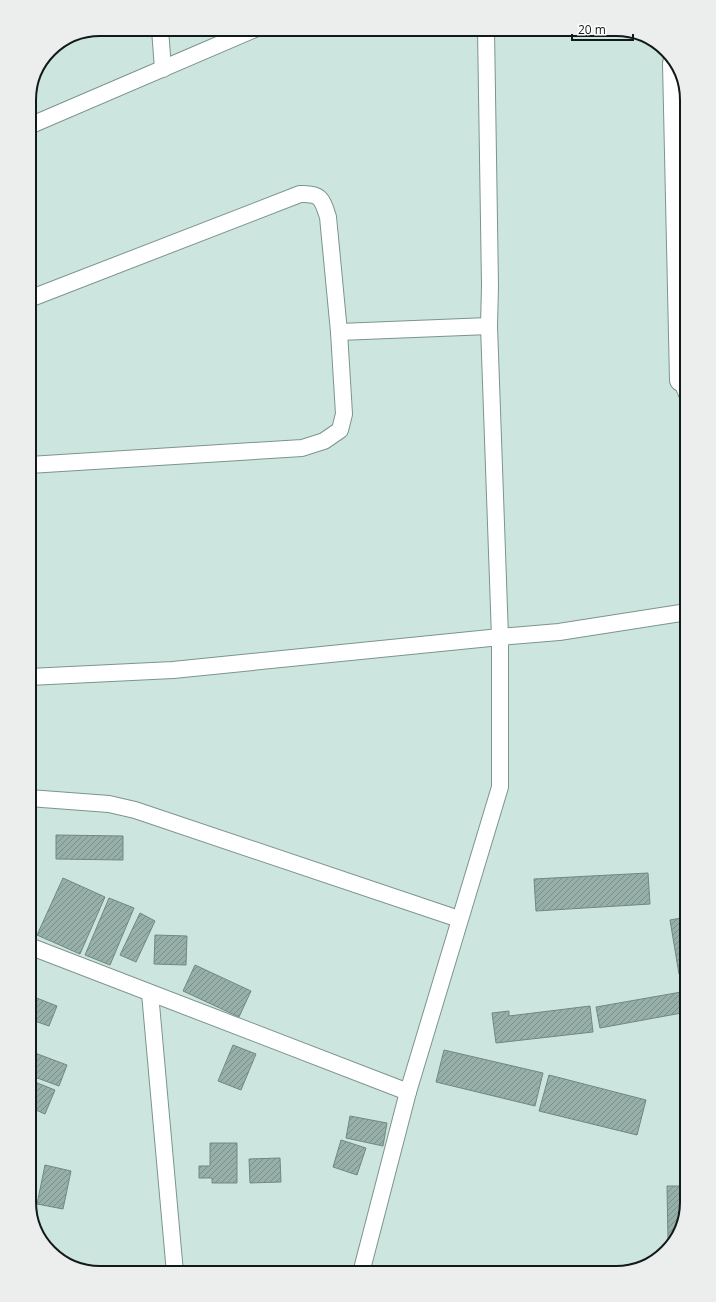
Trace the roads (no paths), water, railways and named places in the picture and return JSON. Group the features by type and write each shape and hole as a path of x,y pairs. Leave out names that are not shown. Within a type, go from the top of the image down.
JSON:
{"street":[{"path":"161,36 163,69"},
{"path":"36,123 239,36"},
{"path":"364,1266 408,1092 500,787 500,637 489,326 490,286 486,36"},
{"path":"674,75 680,238"},
{"path":"36,295 300,194 312,193 322,201 328,217 339,332 344,414 340,430 324,441 302,448 36,465"},
{"path":"339,332 489,326"},
{"path":"36,677 174,670 559,632 680,613"},
{"path":"36,799 109,804 135,810 459,920"},
{"path":"36,949 408,1092"},
{"path":"150,993 174,1266"}]}
